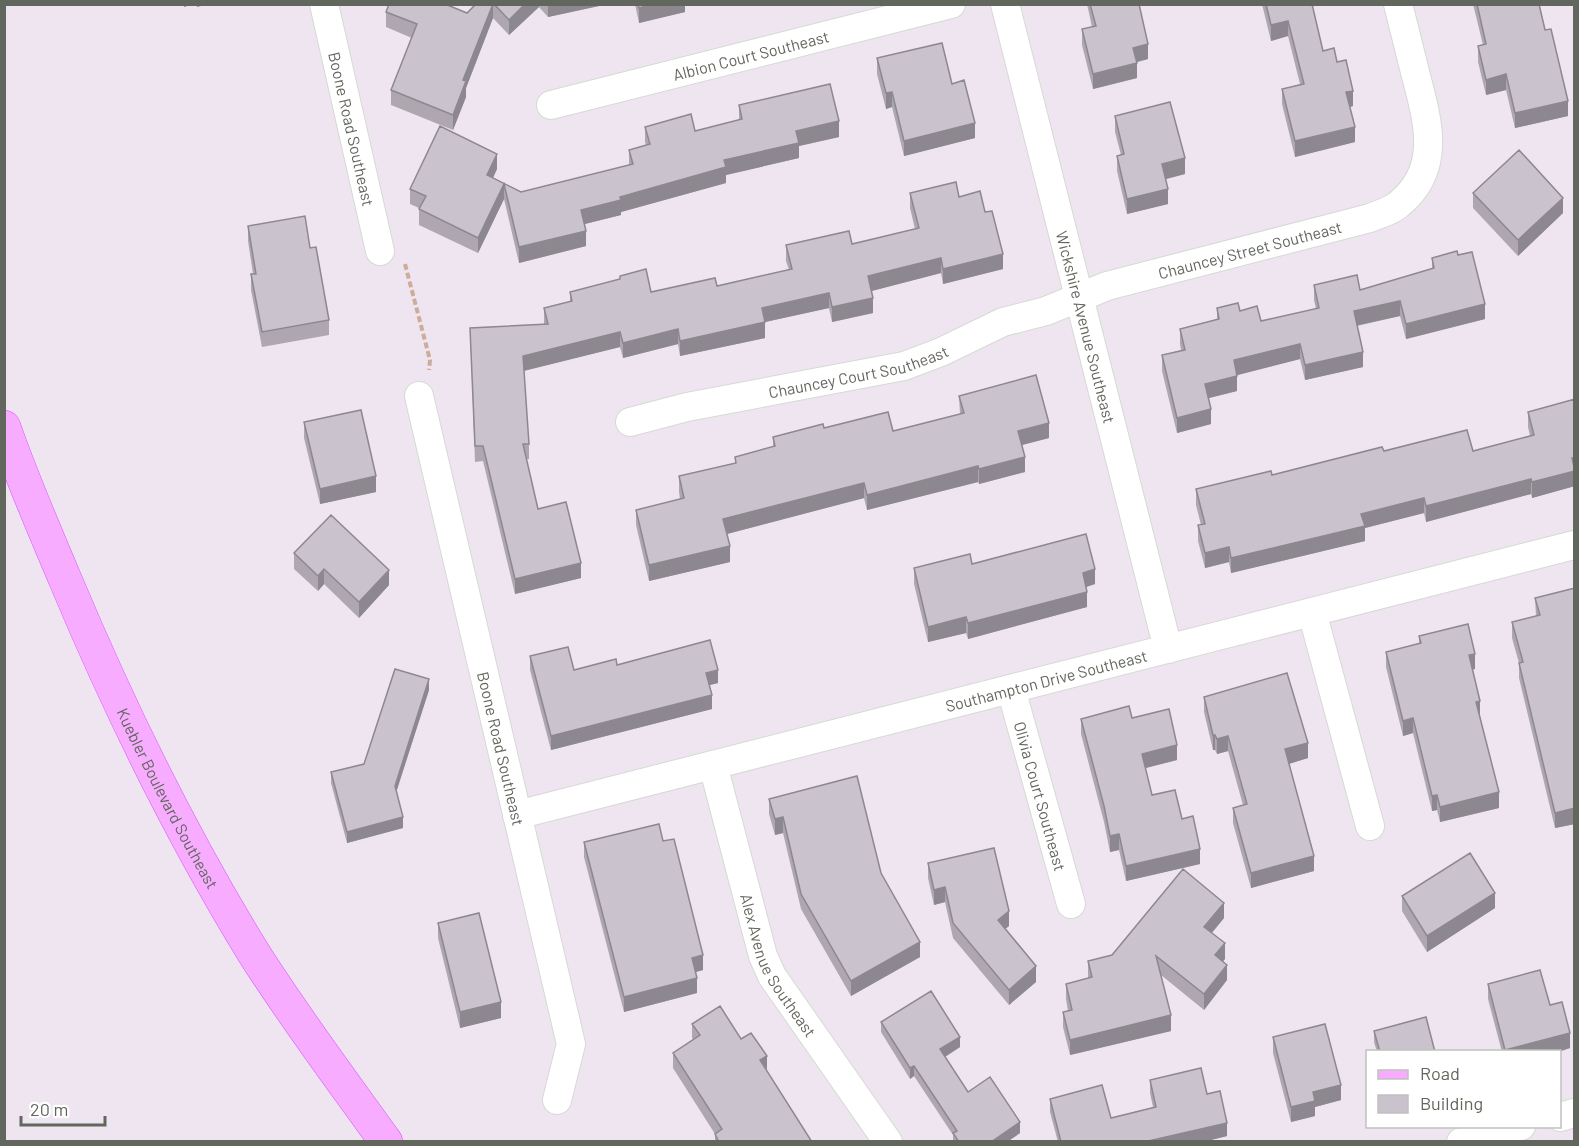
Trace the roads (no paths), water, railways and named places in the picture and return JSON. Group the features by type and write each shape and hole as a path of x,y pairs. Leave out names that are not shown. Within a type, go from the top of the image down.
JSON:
{"main road":[{"name":"Kuebler Boulevard Southeast","path":"4,427 20,473 99,661 195,853 261,963 326,1060 386,1142"}],"street":[{"name":"Boone Road Southeast","path":"324,4 380,251"},
{"name":"Albion Court Southeast","path":"551,105 951,4"},
{"name":"Wickshire Avenue Southeast","path":"1005,4 1168,649"},
{"name":"Chauncey Street Southeast","path":"1080,297 1107,286 1370,218 1398,206 1414,189 1425,170 1429,141 1426,116 1398,4"},
{"name":"Chauncey Court Southeast","path":"630,422 687,407 904,366 941,352 1003,322 1046,311 1080,297"},
{"name":"Boone Road Southeast","path":"419,396 571,1044 557,1100"},
{"name":"Southampton Drive Southeast","path":"517,815 1575,545"},
{"path":"1312,612 1370,826"},
{"name":"Olivia Court Southeast","path":"1011,689 1071,904"},
{"name":"Alex Avenue Southeast","path":"712,765 764,956 772,976 888,1142"},
{"path":"1461,1142 1514,1128"}]}
